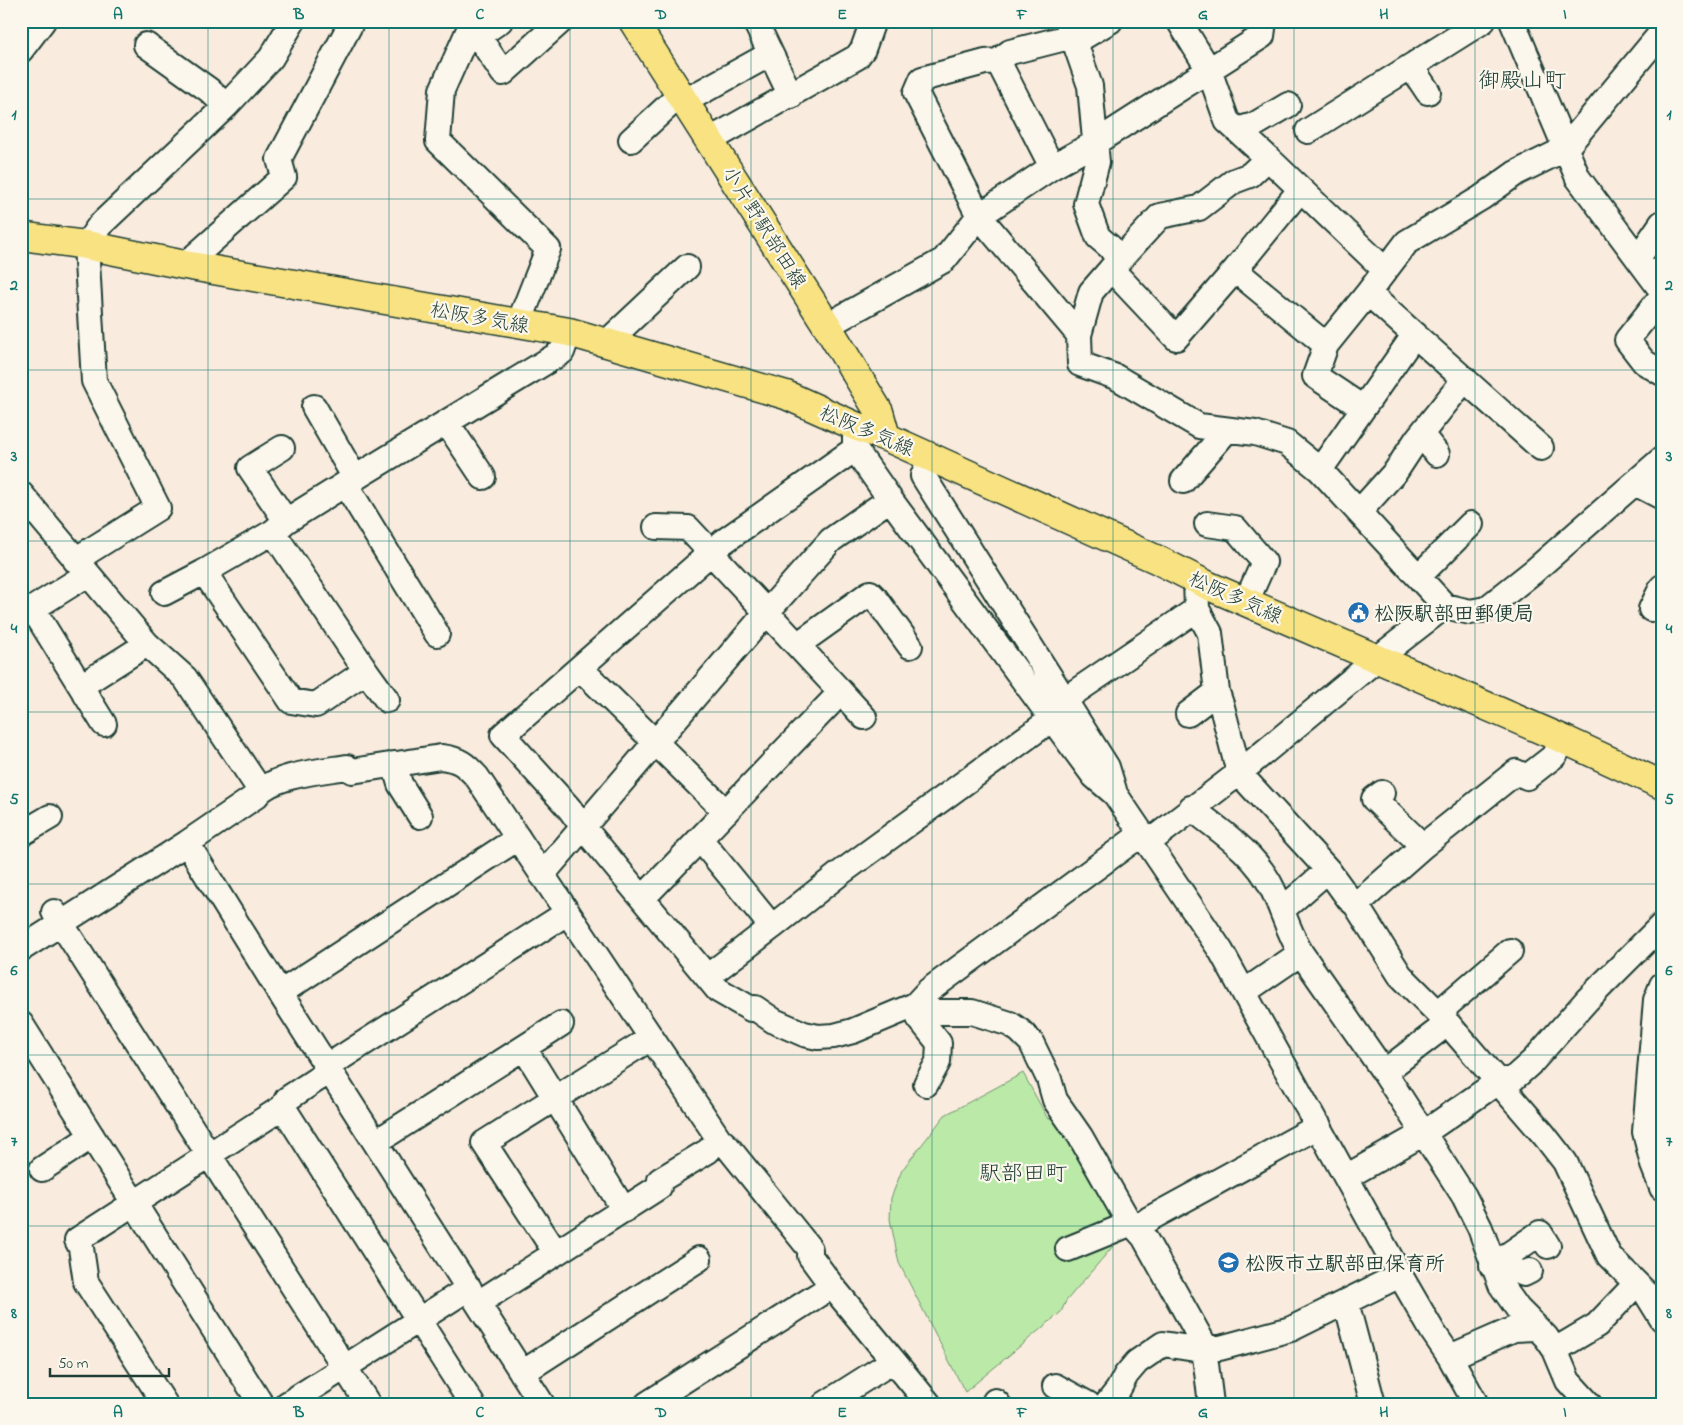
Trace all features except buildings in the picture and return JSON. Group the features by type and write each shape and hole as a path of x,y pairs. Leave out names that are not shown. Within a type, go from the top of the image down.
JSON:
{"main road":[{"name":"小片野駅部田線","path":"633,21 826,324 879,412 886,437"},
{"name":"松阪多気線","path":"21,236 86,245 186,265 569,332 786,395 855,437 886,437 1158,560 1196,580 1565,740 1662,785"}],"street":[{"path":"21,50 43,21"},
{"path":"104,724 81,686 27,613 158,508 94,381 86,245 100,225 226,106 271,58 293,21"},
{"path":"186,265 284,177 279,159 350,25 346,21"},
{"path":"472,27 500,21"},
{"path":"472,27 503,73 561,21"},
{"path":"755,21 791,96"},
{"path":"710,140 791,96 857,57 863,49 873,21"},
{"path":"1079,335 979,216 916,93 922,79 985,62 998,61 1010,52 1070,29 1085,36 1110,21"},
{"path":"1179,21 1209,70 1227,121 1385,270"},
{"path":"826,324 837,320 944,260 979,216 1052,167 1095,143 1262,36 1264,21"},
{"path":"1308,131 1483,21"},
{"path":"1512,21 1578,178 1662,290"},
{"path":"472,27 442,90 438,141 548,250 519,324"},
{"path":"1070,29 1090,86 1097,162 1086,204 1098,237 1110,247 1115,264 1176,338 1300,190"},
{"path":"1363,408 1315,376 1326,345 1406,242 1481,198 1516,174 1565,149 1662,32"},
{"path":"146,45 209,90 226,106"},
{"path":"630,140 681,94 694,96 762,58"},
{"path":"998,61 1052,167"},
{"path":"1416,63 1416,74 1428,92"},
{"path":"1237,130 1254,125 1288,105"},
{"path":"1268,158 1250,176 1234,181 1199,208 1160,216 1115,264 1091,292 1079,335 1080,364 1116,377 1199,426 1255,433 1287,443 1320,470 1445,606 1470,612 1486,609 1534,571 1662,459"},
{"path":"1638,258 1662,223"},
{"path":"605,344 687,267"},
{"path":"1234,270 1326,345"},
{"path":"1368,293 1542,448"},
{"path":"1662,296 1627,340 1644,362 1662,373"},
{"path":"164,593 204,572 280,527 351,481 562,352 569,332"},
{"path":"1320,470 1415,334"},
{"path":"1358,512 1396,471 1421,434 1465,379"},
{"path":"314,407 351,481 437,634"},
{"path":"447,423 483,477"},
{"path":"1183,481 1228,430"},
{"path":"1421,434 1437,454"},
{"path":"1445,606 1378,658 1239,773 1157,836 1144,838 1132,841 928,991 915,1006 852,1031 834,1036 818,1038 788,1028 756,1008 752,1009 718,990 569,808 503,735 711,552 855,437 890,499 1094,776 1115,794 1144,838 1221,951 1400,1275 1433,1332 1450,1356 1476,1404"},
{"path":"282,448 250,468 280,527 366,671 387,700"},
{"path":"931,457 923,476 1107,767 1115,794"},
{"path":"1635,483 1662,497"},
{"path":"542,875 831,540 890,499"},
{"path":"25,505 82,567 147,644 185,678 260,790"},
{"path":"1206,524 1235,528 1264,562 1246,602"},
{"path":"1419,576 1471,524"},
{"path":"656,527 688,528 864,717"},
{"path":"204,572 292,701 316,705 366,671"},
{"path":"1196,580 1197,609 1210,633 1217,692 1239,773 1328,870 1349,899 1356,905 1400,975 1444,1019 1565,1162 1609,1256 1646,1293 1662,1319"},
{"path":"1651,609 1662,587"},
{"path":"797,644 870,592 910,646"},
{"path":"1033,692 1059,689 1197,609"},
{"path":"81,686 147,644"},
{"path":"580,668 726,812"},
{"path":"643,898 841,692"},
{"path":"1188,714 1217,692"},
{"path":"708,976 840,874 1052,719"},
{"path":"1356,905 1424,846 1516,772 1527,777 1554,756 1565,740"},
{"path":"21,933 58,918 187,843 256,796 260,790 290,776 347,767 352,771 441,756 465,764 518,838 651,1038 723,1142 810,1249 810,1256 832,1286 929,1404"},
{"path":"394,764 400,784 420,816"},
{"path":"1382,793 1374,799 1424,846"},
{"path":"1192,808 1250,855 1272,888 1291,936 1302,954 1384,1072 1464,1196 1499,1261 1501,1285 1522,1322 1546,1337 1555,1350 1568,1381 1589,1404"},
{"path":"21,834 50,817"},
{"path":"280,992 518,838"},
{"path":"700,839 772,927"},
{"path":"187,843 542,1404"},
{"path":"1282,910 1328,870"},
{"path":"21,949 95,886"},
{"path":"165,1404 86,1282 81,1248 77,1240 284,1107 287,1099 329,1068 567,913"},
{"path":"58,918 368,1404"},
{"path":"1346,1177 1424,1133 1499,1082 1513,1080 1533,1061 1587,1000 1662,926"},
{"path":"1384,1072 1439,1030 1444,1019 1444,1007 1510,951"},
{"path":"1244,992 1302,954"},
{"path":"1662,985 1656,1000 1645,1132 1653,1165 1662,1188"},
{"path":"915,1006 919,1018 939,1043 938,1062 926,1084"},
{"path":"915,1006 934,1012 972,1012 1010,1024 1025,1035 1037,1053 1049,1079 1055,1100 1080,1136 1126,1217 1134,1225 1206,1348 1205,1356 1211,1404"},
{"path":"21,1024 28,1051 92,1136 261,1404"},
{"path":"376,1142 561,1024"},
{"path":"556,1253 484,1143 651,1038"},
{"path":"524,1048 624,1210"},
{"path":"284,1107 472,1404"},
{"path":"1068,1249 1149,1219 1319,1126"},
{"path":"42,1169 92,1136"},
{"path":"287,1404 418,1320 474,1296 556,1253 659,1187 660,1180 723,1142"},
{"path":"1499,1261 1540,1233 1548,1246"},
{"path":"522,1373 699,1259"},
{"path":"1499,1261 1524,1274 1530,1271"},
{"path":"1094,1404 1110,1385 1126,1374 1137,1362 1163,1344 1196,1349 1220,1348 1291,1329 1400,1275"},
{"path":"1555,1350 1597,1325 1636,1284"},
{"path":"647,1404 832,1286"},
{"path":"1346,1302 1373,1404"},
{"path":"1450,1356 1522,1322"},
{"path":"825,1404 893,1361"},
{"path":"1107,1404 1118,1390 1126,1374"},
{"path":"1055,1386 1088,1404"}],"green space":[{"path":"1023,1073 1048,1119 1062,1115 1127,1230 1066,1301 1061,1312 965,1392 899,1263 890,1219 891,1198 902,1170 945,1115"}],"place":[{"name":"松阪駅部田郵便局","path":"1358,613"},
{"name":"松阪市立駅部田保育所","path":"1229,1263"}],"district":[{"name":"御殿山町","path":"1522,79"},
{"name":"駅部田町","path":"1023,1172"}]}
